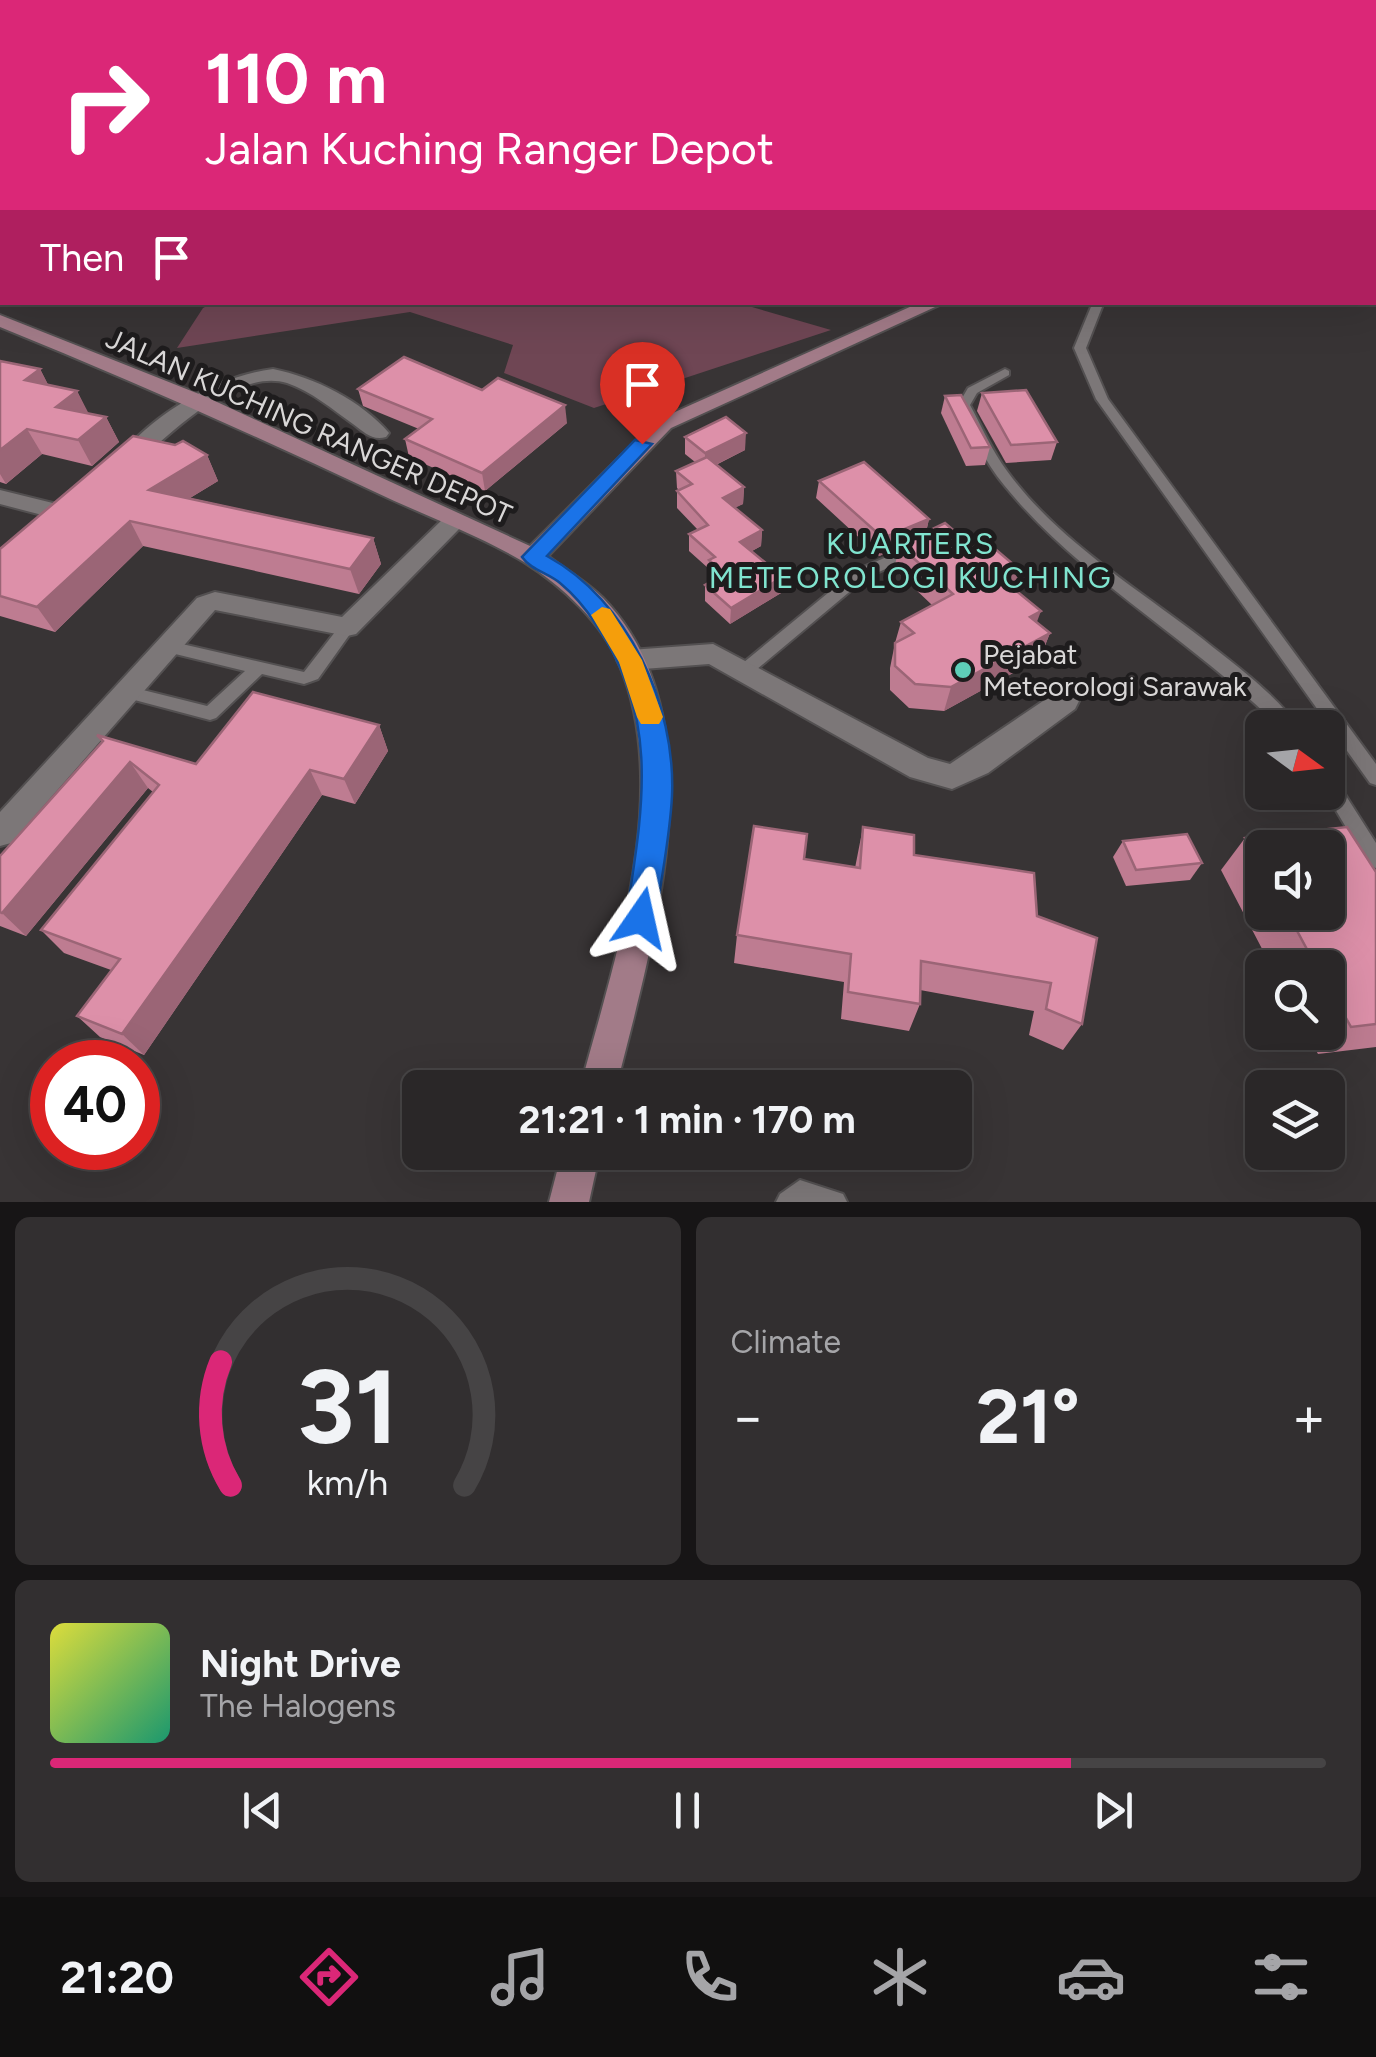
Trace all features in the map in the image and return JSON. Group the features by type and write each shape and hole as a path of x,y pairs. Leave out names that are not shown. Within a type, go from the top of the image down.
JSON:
{"street":[{"name":"JALAN KUCHING RANGER DEPOT","path":"0,320 197,400 452,523 533,557 664,424 930,305"},
{"path":"109,475 197,400 232,384 268,376 294,378 379,433"},
{"path":"0,497 72,506 38,538"},
{"path":"0,833 211,600 347,627 452,523"},
{"path":"533,557 567,576 586,595 630,660 652,722 658,794 649,886 603,1070"},
{"path":"630,660 713,654 920,768 952,777 978,764 1065,701"},
{"path":"569,1202 577,1170"}],"lane":[{"path":"1098,305 1080,348 1102,400 1376,778"},
{"path":"1005,373 972,391 964,406 1008,483 1056,530 1253,685 1275,710"},
{"path":"744,671 860,574 930,544"},
{"path":"169,648 296,678 312,675 347,627"},
{"path":"126,692 210,714 257,670"},
{"path":"1345,810 1376,860"},
{"path":"788,1202 800,1192 835,1202"}],"shaded area":[{"path":"745,305 831,330 594,408 504,373 513,345 410,312 177,348 203,308"}],"building":[{"path":"404,357 482,390 498,378 565,405 482,473 405,439 432,419 358,389"},
{"path":"0,361 40,369 25,380 77,391 56,407 106,417 78,440 27,429 0,450"},
{"path":"1026,390 1057,442 1011,445 982,393"},
{"path":"961,395 990,447 971,448 945,396"},
{"path":"726,417 746,433 705,453 685,437"},
{"path":"133,436 175,445 183,441 207,455 149,490 373,538 350,569 130,521 37,607 0,596 0,549"},
{"path":"707,457 744,487 723,498 762,530 740,542 783,577 731,608 705,585 724,574 709,560 715,557 689,534 708,525 677,491 692,484 676,471"},
{"path":"864,462 929,519 883,538 819,481"},
{"path":"945,523 981,554 994,548 1021,571 1003,580 1041,611 1030,617 1050,633 951,687 915,684 895,666 895,643 914,633 901,622 953,594 899,545"},
{"path":"253,692 379,725 344,779 310,770 122,1034 77,1016 120,959 41,930 159,785 130,762 2,913 0,856 103,741 97,735 196,764"},
{"path":"754,826 807,834 804,859 860,868 863,827 914,835 914,855 1034,873 1037,916 1097,938 1082,1024 1046,1009 1051,983 921,961 920,1004 848,992 851,954 737,935"},
{"path":"1347,827 1376,872 1376,1024 1351,1027 1345,1016 1345,950 1307,950 1297,930 1345,930 1345,830 1319,830"},
{"path":"1187,834 1202,863 1136,870 1123,841"}],"slow traffic":[{"path":"602,615 630,660 650,717"}],"place":[{"name":"Pejabat Meteorologi Sarawak","path":"963,670"}],"district":[{"name":"KUARTERS METEOROLOGI KUCHING","path":"911,561"}],"route":[{"path":"641,918 649,886 658,794 652,722 630,660 602,615 567,576 533,557 642,444"}]}
